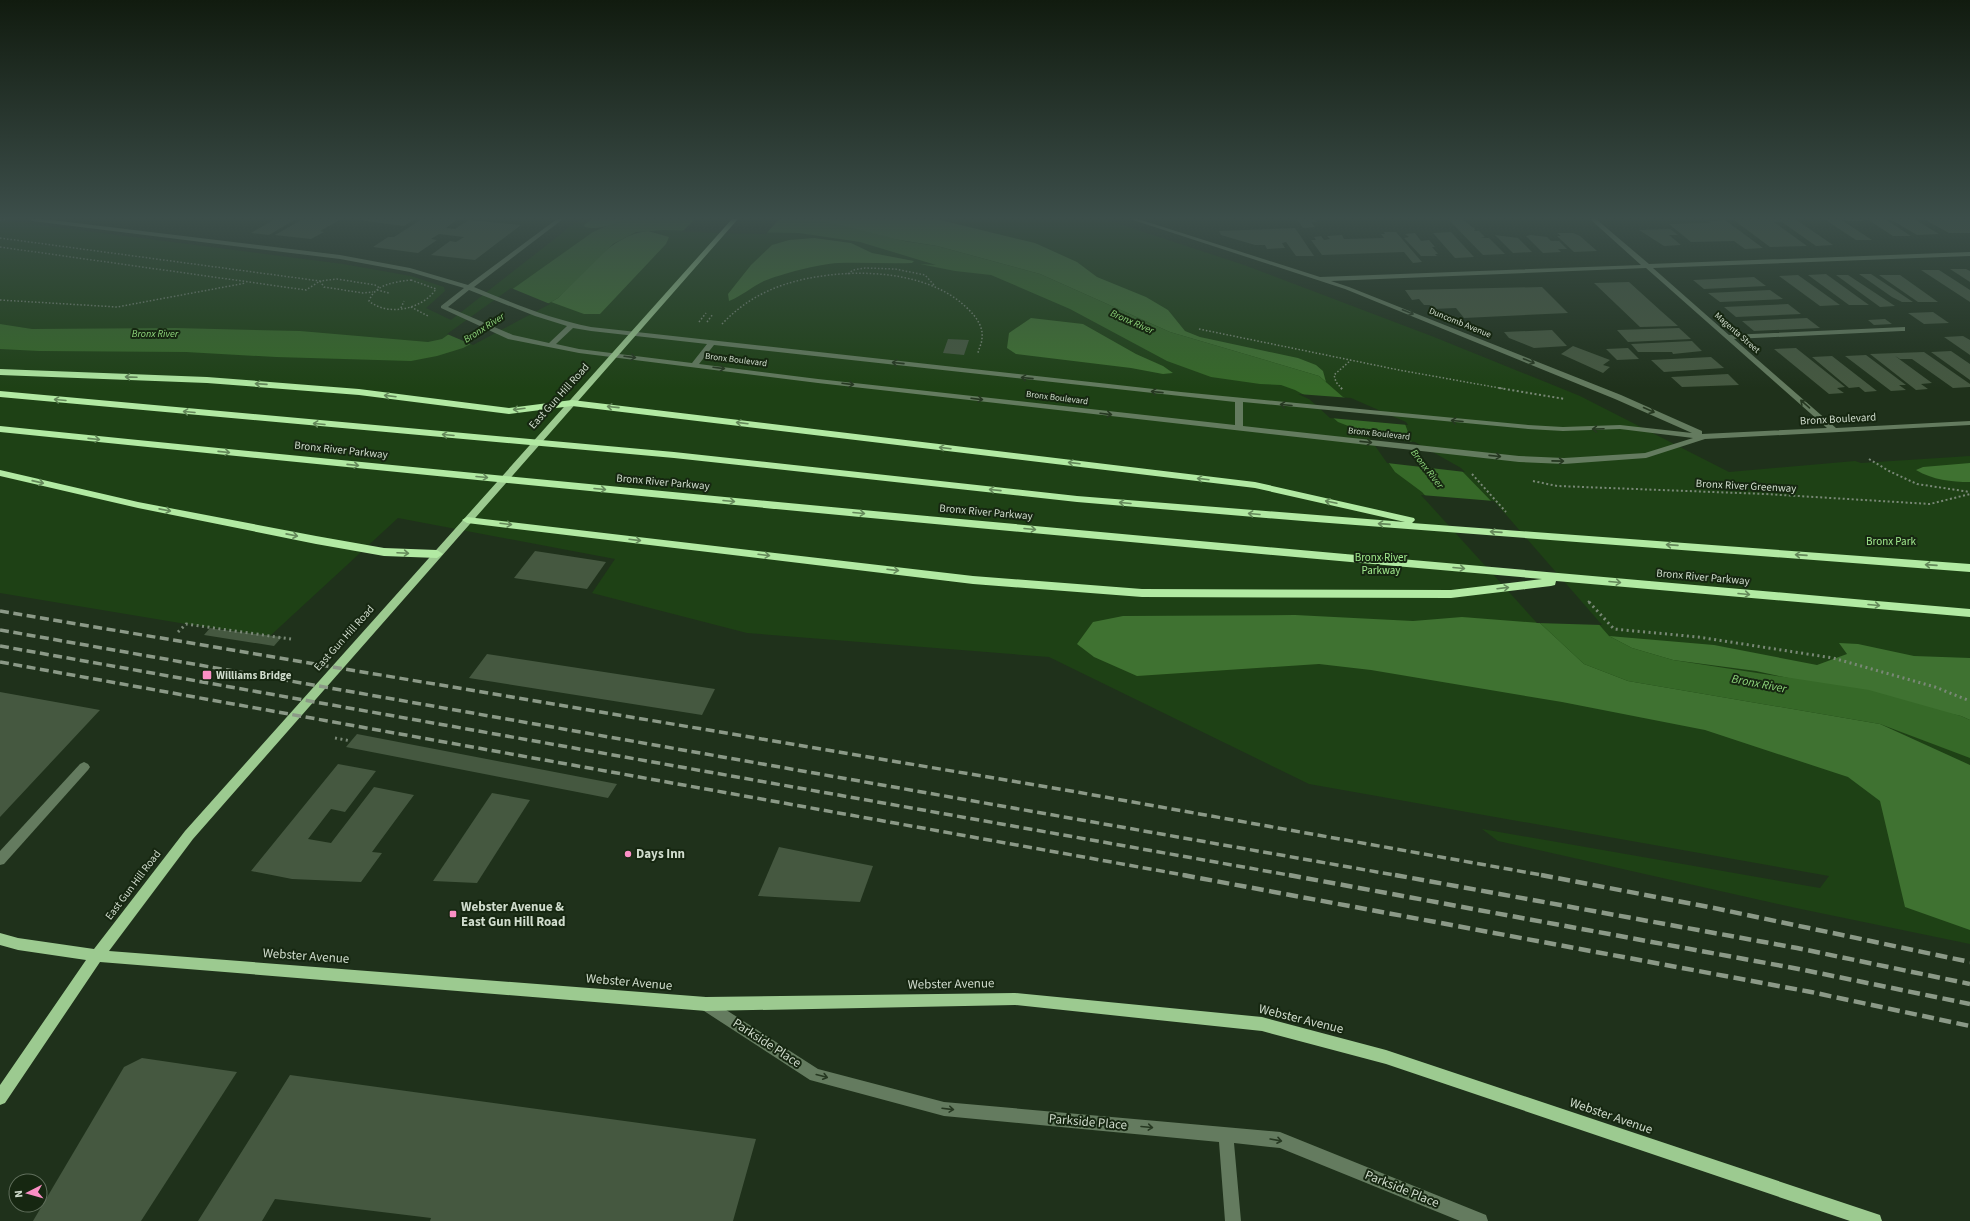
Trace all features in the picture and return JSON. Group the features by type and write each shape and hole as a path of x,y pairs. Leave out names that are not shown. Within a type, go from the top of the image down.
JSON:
{"highway":[{"path":"0,372 207,380 351,391 509,411 572,403 1255,485 1451,528"},
{"name":"Bronx River Parkway","path":"0,394 674,455 1077,499 1303,518 1970,568"},
{"name":"Bronx River Parkway","path":"0,429 443,474 1420,565 1970,614"},
{"path":"0,473 138,505 339,544 384,552 437,554"},
{"path":"467,520 973,580 1142,593 1451,594 1576,579"}],"main road":[{"name":"East Gun Hill Road","path":"0,1098 4,1084 97,956 189,835 684,276"},
{"name":"Webster Avenue","path":"0,939 18,944 97,956 706,1004 1015,999 1262,1024 1386,1057 1874,1221"}],"street":[{"name":"Bronx Boulevard","path":"430,276 469,288 571,326 712,343 1239,400 1510,426 1563,429 1620,427 1706,437 1970,423"},
{"path":"469,288 485,276"},
{"name":"Duncomb Avenue","path":"1312,276 1618,397 1706,437"},
{"path":"1321,279 1396,276"},
{"name":"Magenta Street","path":"1658,276 1834,430"},
{"name":"Bronx Boulevard","path":"469,288 444,307 511,337 550,346 694,365 1239,429 1519,459 1564,461 1646,455 1706,437"},
{"path":"550,346 571,326"},
{"path":"1728,336 1902,329"},
{"path":"694,365 712,343"},
{"path":"1239,400 1239,429"},
{"path":"0,860 84,767"},
{"name":"Parkside Place","path":"706,1004 815,1075 944,1109 1280,1140 1480,1221"},
{"path":"1226,1135 1233,1221"}],"path":[{"path":"205,276 306,290 320,281"},
{"path":"283,276 320,281 337,279 375,285 380,288"},
{"path":"718,327 737,307 769,291 807,280 834,276"},
{"path":"890,276 934,285 951,295 973,313 982,334 977,357"},
{"path":"927,276 934,285"},
{"path":"320,281 324,287 363,293 373,292 369,301 371,305 384,309 401,309 411,307 433,319"},
{"path":"0,300 117,307 248,282"},
{"path":"377,290 389,293"},
{"path":"401,309 404,301"},
{"path":"699,322 706,313"},
{"path":"706,323 713,314"},
{"path":"1199,328 1399,370 1567,399"},
{"path":"1869,459 1889,471 1917,484 1970,493"},
{"name":"Bronx River Greenway","path":"1528,477 1537,483 1557,486 1765,494 1930,504 1970,493"},
{"path":"178,632 186,624 291,639"},
{"path":"1698,637 1833,658 1935,688 1970,701"},
{"path":"335,738 351,741"}],"green space":[{"name":"Bronx River Parkway","path":"0,276 411,276 444,287 445,291 426,308 451,320 507,276 1273,276 1434,337 1580,396 1729,472 1855,461 1861,463 1970,456 1970,944 1796,908 1498,841 1482,829 1820,888 1829,876 1309,784 1049,657 747,633 592,593 615,559 398,518 270,636 186,624 0,593"}],"shaded area":[{"path":"579,276 636,276 600,314 584,314 551,302 558,298"},
{"path":"742,276 777,276 764,281 729,301 728,294"},
{"path":"1044,276 1096,276 1146,297 1168,310 1185,331 1200,337 1298,358 1316,365 1323,371 1326,382 1319,376 1170,332"},
{"path":"1031,318 1083,324 1136,354 1163,366 1173,373 1163,374 1131,368 1016,354 1007,348 1009,333"},
{"path":"1970,463 1970,482 1942,480 1916,470 1923,467"},
{"path":"1295,615 1413,621 1462,617 1540,623 1584,664 1628,681 1880,724 1970,765 1970,930 1905,907 1880,801 1848,777 1705,730 1562,702 1371,670 1319,664 1137,676 1094,657 1077,644 1093,622 1123,616"},
{"path":"1609,636 1714,645 1817,665 1847,654 1839,643 1858,644 1914,656 1970,658 1970,720 1961,716 1756,671 1673,660 1632,648"}],"water":[{"name":"Bronx River","path":"531,276 580,276 558,298 463,348 437,356 411,361 276,357 186,352 39,351 0,349 0,324 32,329 175,328 300,331 428,342 442,339"},
{"name":"Bronx River","path":"993,276 1044,276 1170,332 1319,376 1343,397 1405,424 1412,443 1460,469 1493,503 1609,636 1632,648 1673,660 1869,690 1961,716 1970,720 1970,758 1880,724 1628,681 1584,664 1540,623 1422,492 1395,472 1369,434 1338,422 1310,398 1295,390 1281,385 1260,384 1211,377 1167,361 1070,309"}],"pier":[{"path":"511,288 550,304 473,345 447,334"},
{"path":"1298,394 1351,398 1406,422 1408,425 1330,418 1309,399"},
{"path":"1369,437 1415,442 1461,468 1465,472 1387,463"},
{"path":"1421,495 1494,501 1602,625 1537,623"}],"building":[{"path":"1779,276 1799,276 1840,305 1820,306"},
{"path":"1809,276 1829,276 1869,305 1849,305"},
{"path":"1837,276 1849,276 1895,306 1880,307"},
{"path":"1862,276 1874,276 1913,302 1902,302 1892,297"},
{"path":"1880,276 1901,276 1938,302 1918,302"},
{"path":"1930,276 1948,276 1970,290 1970,302"},
{"path":"1961,276 1970,276 1970,282"},
{"path":"1754,277 1766,286 1704,289 1693,280"},
{"path":"1629,282 1678,326 1640,327 1594,283"},
{"path":"1542,287 1568,313 1464,318 1456,308 1433,309 1430,305 1424,305 1419,299 1412,300 1405,290"},
{"path":"1770,290 1783,299 1720,302 1708,293"},
{"path":"1788,304 1801,314 1736,317 1724,307"},
{"path":"1933,312 1949,323 1924,324 1908,313"},
{"path":"1807,318 1820,328 1754,331 1742,321"},
{"path":"1885,319 1892,324 1874,325 1868,320"},
{"path":"1679,328 1691,339 1628,342 1617,330"},
{"path":"1552,330 1567,346 1534,348 1509,338 1504,332"},
{"path":"1963,336 1970,340 1970,355 1944,337"},
{"path":"948,339 969,340 964,355 943,353"},
{"path":"1692,341 1702,351 1673,354 1672,352 1638,352 1631,344"},
{"path":"1573,346 1610,360 1603,365 1610,367 1603,373 1561,354"},
{"path":"1628,348 1639,359 1617,360 1606,349"},
{"path":"1796,348 1845,387 1837,388 1844,393 1829,394 1774,349"},
{"path":"1951,351 1970,364 1970,380 1931,352"},
{"path":"1924,352 1970,384 1970,387 1953,388 1912,359 1900,359 1895,356 1932,383 1921,384 1928,389 1916,390 1870,354"},
{"path":"1866,355 1906,385 1899,385 1906,390 1891,391 1845,356"},
{"path":"1832,356 1877,391 1865,392 1859,387 1849,388 1812,357"},
{"path":"1711,357 1724,368 1664,372 1651,360"},
{"path":"1728,374 1739,385 1682,387 1671,377"},
{"path":"535,551 606,562 587,589 514,578"},
{"path":"210,628 282,637 274,646 204,635"},
{"path":"487,654 715,689 702,715 469,678"},
{"path":"0,692 100,710 0,817"},
{"path":"357,734 617,784 608,798 346,747"},
{"path":"338,764 376,771 345,812 331,809 308,839 331,843 374,787 414,795 372,852 382,853 361,882 292,879 251,871"},
{"path":"492,793 530,800 477,883 433,881"},
{"path":"779,847 873,866 860,902 758,896"},
{"path":"142,1058 237,1072 141,1221 33,1221 38,1213 48,1213 48,1196 124,1067"},
{"path":"290,1075 756,1139 733,1221 430,1221 431,1218 275,1199 262,1221 198,1221"}],"railway":[{"path":"0,611 1071,791 1547,876"},
{"path":"0,630 1400,876"},
{"path":"0,646 1294,876"},
{"path":"0,662 1189,876"},
{"path":"1183,875 1811,992 1970,1026"},
{"path":"1289,875 1804,970 1970,1004"},
{"path":"1395,875 1797,948 1970,984"},
{"path":"1541,875 1714,908 1970,962"}],"place":[{"name":"Williams Bridge","path":"207,675"},
{"name":"Days Inn","path":"628,854"},
{"name":"Webster Avenue & East Gun Hill Road","path":"453,914"}],"park label":[{"name":"Bronx Park","path":"1891,541"}]}
